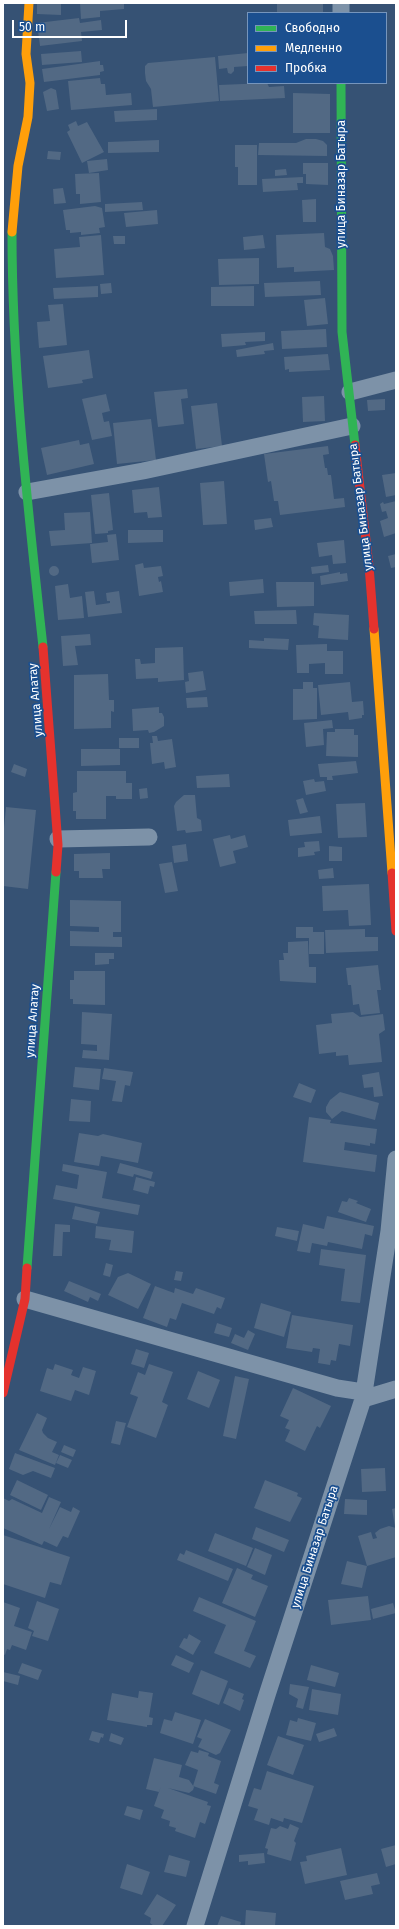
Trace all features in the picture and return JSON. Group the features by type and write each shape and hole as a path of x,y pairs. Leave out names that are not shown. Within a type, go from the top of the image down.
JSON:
{"street":[{"name":"улица Алатау","path":"3,1393 8,1377 25,1299 58,839 48,696 28,492 20,428 12,278 12,223 18,166 28,117 30,83 26,54 29,3"},
{"name":"улица Биназар Батыра","path":"342,84 342,332 369,566 396,930"},
{"path":"350,392 396,380"},
{"path":"28,492 143,471 352,426"},
{"path":"58,839 149,838"},
{"name":"улица Биназар Батыра","path":"195,1926 363,1396 389,1231 396,1159"},
{"path":"25,1299 363,1396 396,1389"}],"building":[{"path":"37,3 61,4 61,15 37,14"},
{"path":"80,3 124,3 124,9 100,11 100,17 81,19"},
{"path":"277,3 323,3 323,12 277,12"},
{"path":"79,18 80,23 101,20 102,30 81,32 82,41 40,46 37,23"},
{"path":"81,51 82,62 42,65 41,54"},
{"path":"247,53 247,66 234,67 234,71 231,74 228,73 227,68 219,69 218,56"},
{"path":"215,57 219,101 153,107 151,89 146,81 145,73 145,66 148,63"},
{"path":"100,61 100,65 103,65 104,71 100,72 100,75 44,82 42,69"},
{"path":"100,78 101,84 105,84 106,95 131,93 132,105 71,110 68,81"},
{"path":"268,84 269,87 284,86 285,98 220,101 219,85"},
{"path":"51,88 56,90 59,109 47,111 43,92"},
{"path":"293,93 330,94 330,133 293,133"},
{"path":"157,109 157,120 115,122 114,111"},
{"path":"76,121 78,126 87,122 104,152 82,163 67,132 70,130 68,125"},
{"path":"306,139 323,141 327,145 327,156 258,155 259,143 296,143"},
{"path":"159,140 159,152 108,153 108,142"},
{"path":"235,145 257,145 257,185 238,185 238,167 235,167"},
{"path":"48,151 61,152 60,160 47,159"},
{"path":"107,159 108,170 89,173 87,161"},
{"path":"303,163 328,163 328,185 306,184 306,174 303,174"},
{"path":"286,169 287,175 275,176 275,170"},
{"path":"99,173 101,202 80,204 80,194 76,194 75,174"},
{"path":"303,177 303,183 297,183 298,190 263,192 262,179"},
{"path":"63,188 66,203 54,204 53,189"},
{"path":"316,199 316,222 303,222 302,200"},
{"path":"142,202 143,210 105,212 105,204"},
{"path":"95,206 102,208 105,227 99,228 100,233 81,235 81,232 70,233 70,230 66,230 63,210"},
{"path":"157,210 158,224 126,227 124,213"},
{"path":"324,233 325,247 330,249 333,256 334,270 294,272 294,267 277,268 276,235"},
{"path":"101,235 104,275 56,278 54,249 80,247 79,237"},
{"path":"263,235 265,248 244,250 243,237"},
{"path":"113,236 125,236 125,244 114,244"},
{"path":"259,258 259,284 219,285 218,259"},
{"path":"320,281 321,295 265,297 264,283"},
{"path":"111,283 112,293 101,294 100,284"},
{"path":"98,286 98,297 54,299 53,288"},
{"path":"254,286 254,306 211,306 211,287"},
{"path":"325,298 328,324 307,326 304,300"},
{"path":"63,304 67,345 39,348 37,322 50,321 48,305"},
{"path":"326,329 327,347 282,349 281,331"},
{"path":"265,332 265,341 245,342 246,345 222,347 221,334"},
{"path":"273,343 274,350 264,351 265,354 237,357 236,350"},
{"path":"89,350 93,378 82,380 83,383 48,388 43,356"},
{"path":"328,354 330,370 289,372 289,369 285,370 284,357"},
{"path":"187,389 188,398 181,399 184,424 158,427 154,392"},
{"path":"106,394 110,411 102,413 104,422 109,421 112,436 92,440 82,399"},
{"path":"324,396 325,421 303,422 302,397"},
{"path":"385,399 385,410 368,411 367,400"},
{"path":"217,403 222,446 196,449 191,406"},
{"path":"151,419 156,460 117,464 113,423"},
{"path":"79,440 80,445 89,443 94,464 47,475 41,448"},
{"path":"328,446 329,454 323,455 325,468 327,468 328,475 331,475 334,499 344,498 345,507 280,515 278,501 274,501 271,481 268,482 264,454"},
{"path":"396,473 396,495 386,497 382,475"},
{"path":"224,481 227,524 203,525 200,483"},
{"path":"159,487 162,517 148,518 147,512 134,513 132,490"},
{"path":"109,493 113,530 108,531 108,533 95,534 91,495"},
{"path":"396,501 396,533 384,537 380,521 388,518 386,511 382,512 380,504 383,502 384,504"},
{"path":"90,512 92,543 51,546 49,531 65,530 64,513"},
{"path":"271,518 273,527 255,530 254,520"},
{"path":"128,530 163,530 163,542 128,543"},
{"path":"116,534 119,560 92,563 90,544 108,542 107,535"},
{"path":"344,540 346,563 333,564 332,555 319,557 317,543"},
{"path":"396,554 396,567 391,568 388,556"},
{"path":"143,563 144,568 161,566 163,576 158,577 159,582 161,581 163,592 139,596 135,565"},
{"path":"328,565 329,572 312,574 311,567"},
{"path":"52,566 56,566 58,567 58,575 52,576 49,573 49,569"},
{"path":"340,572 340,574 347,573 348,581 321,585 320,576"},
{"path":"263,579 264,593 230,596 229,582"},
{"path":"276,582 314,582 314,606 277,607"},
{"path":"68,584 70,598 82,596 84,618 58,620 55,586"},
{"path":"94,591 96,605 110,603 110,601 107,601 106,593 119,591 122,613 88,617 85,592"},
{"path":"296,610 297,624 255,624 254,611"},
{"path":"314,613 349,615 348,640 318,638 319,626 313,625"},
{"path":"90,634 91,645 75,646 78,665 63,666 61,636"},
{"path":"264,638 289,639 288,650 249,648 249,640 264,641"},
{"path":"327,644 327,651 343,651 343,674 325,674 325,663 309,664 309,673 297,673 296,645"},
{"path":"183,647 184,680 158,682 158,678 136,679 135,659 140,659 141,664 155,663 155,648"},
{"path":"203,671 206,690 186,693 185,682 189,681 188,673"},
{"path":"108,674 109,700 114,700 114,712 111,711 111,728 74,729 74,675"},
{"path":"303,682 313,682 313,688 317,688 317,719 293,720 293,689 303,689"},
{"path":"350,682 352,702 363,701 364,715 362,715 362,718 349,720 348,712 321,715 318,685"},
{"path":"207,697 208,707 187,708 186,698"},
{"path":"159,707 159,713 162,713 164,717 164,726 154,732 149,733 148,730 133,731 132,709"},
{"path":"332,720 333,728 323,729 324,745 306,747 304,723"},
{"path":"335,729 354,729 354,735 358,735 358,757 326,756 327,732 335,732"},
{"path":"152,736 157,736 158,741 172,739 176,767 165,769 164,762 152,764 150,743 153,743"},
{"path":"119,738 139,738 139,748 119,748"},
{"path":"81,749 120,749 120,765 81,766"},
{"path":"356,761 358,773 332,776 333,780 327,780 327,777 320,777 318,764"},
{"path":"14,764 27,769 25,777 11,772"},
{"path":"77,771 126,771 126,783 132,783 132,799 116,799 116,796 106,796 106,819 76,819 76,811 73,811 73,793 77,792"},
{"path":"229,774 230,787 197,788 196,776"},
{"path":"314,779 315,782 324,781 326,791 306,795 303,781"},
{"path":"147,788 148,798 140,799 139,789"},
{"path":"184,795 195,795 197,818 201,820 202,831 186,833 185,830 177,831 174,806 176,802"},
{"path":"303,798 308,812 300,814 296,800"},
{"path":"365,803 367,837 338,838 336,804"},
{"path":"6,807 36,810 28,889 3,886 3,838"},
{"path":"320,816 322,833 290,836 288,820"},
{"path":"230,835 231,839 245,835 248,847 233,851 236,863 220,867 213,839"},
{"path":"319,841 320,851 314,852 315,855 298,857 298,848 305,847 304,842"},
{"path":"186,844 188,861 174,863 172,846"},
{"path":"329,846 342,847 342,861 329,861"},
{"path":"110,853 110,869 102,869 103,878 79,878 79,871 74,871 74,854"},
{"path":"172,862 178,891 165,893 159,864"},
{"path":"333,868 334,878 319,879 318,870"},
{"path":"369,884 371,925 349,926 348,910 323,911 322,886"},
{"path":"70,900 121,901 121,932 113,932 113,937 122,937 122,947 70,946 70,931 99,932 99,927 70,926"},
{"path":"296,927 313,927 313,932 324,932 324,954 309,954 309,938 296,938"},
{"path":"365,929 365,937 378,937 378,951 326,953 325,930"},
{"path":"308,941 309,967 316,967 316,983 280,981 279,960 284,960 283,953 288,953 288,942"},
{"path":"95,953 114,953 114,959 109,959 109,964 95,965"},
{"path":"378,965 381,990 377,990 380,1013 361,1015 359,1004 353,1005 351,985 348,985 346,968"},
{"path":"74,971 105,971 105,1005 73,1004 73,999 70,999 70,980 74,980"},
{"path":"82,1012 112,1014 109,1060 82,1058 83,1050 97,1051 97,1045 81,1044"},
{"path":"353,1012 360,1017 383,1014 385,1030 379,1034 382,1062 349,1065 348,1055 336,1056 336,1052 319,1054 316,1025 332,1023 331,1014"},
{"path":"75,1067 101,1069 99,1090 73,1087"},
{"path":"104,1068 133,1072 130,1086 125,1085 122,1102 112,1101 116,1081 102,1079"},
{"path":"379,1072 383,1096 374,1097 373,1087 364,1088 362,1075"},
{"path":"299,1083 316,1090 311,1103 293,1097"},
{"path":"340,1092 379,1103 375,1120 342,1111 332,1119 326,1112 326,1107 330,1100"},
{"path":"71,1099 91,1101 90,1122 69,1121"},
{"path":"309,1117 331,1120 330,1123 377,1129 375,1144 370,1143 370,1146 345,1142 344,1150 377,1155 375,1172 303,1162"},
{"path":"79,1133 98,1136 103,1134 142,1143 138,1163 101,1156 99,1166 74,1162"},
{"path":"120,1163 153,1172 151,1179 134,1174 133,1177 117,1173"},
{"path":"63,1164 107,1172 102,1198 140,1205 138,1215 53,1199 56,1185 77,1189 79,1175 62,1171"},
{"path":"136,1177 155,1182 154,1187 150,1186 148,1194 133,1190"},
{"path":"349,1198 358,1201 356,1203 371,1209 366,1222 338,1212 342,1201 347,1202"},
{"path":"75,1206 100,1212 97,1224 72,1219"},
{"path":"327,1216 374,1226 372,1236 365,1234 362,1249 328,1242 327,1246 312,1243 310,1253 297,1251 303,1224 324,1229"},
{"path":"55,1224 70,1225 70,1232 63,1232 62,1256 53,1256"},
{"path":"96,1226 134,1231 132,1253 109,1250 111,1240 95,1238"},
{"path":"277,1227 299,1231 297,1241 275,1236"},
{"path":"321,1249 366,1255 360,1303 341,1301 345,1269 319,1265"},
{"path":"106,1263 113,1265 110,1277 103,1275"},
{"path":"176,1271 183,1272 181,1281 174,1280"},
{"path":"128,1273 151,1284 138,1309 108,1295 118,1277"},
{"path":"69,1281 101,1294 98,1301 90,1297 88,1302 64,1291"},
{"path":"155,1286 174,1293 175,1288 193,1294 196,1288 225,1298 221,1309 217,1307 214,1314 182,1303 176,1320 170,1318 167,1327 143,1318"},
{"path":"261,1303 291,1312 284,1337 254,1328"},
{"path":"292,1315 353,1325 350,1346 339,1344 336,1361 331,1360 330,1365 318,1363 320,1349 313,1348 312,1352 286,1348"},
{"path":"217,1323 232,1328 229,1337 214,1333"},
{"path":"248,1330 255,1334 248,1350 231,1343 235,1334 244,1338"},
{"path":"136,1349 149,1353 144,1368 131,1364"},
{"path":"55,1364 73,1370 71,1375 79,1378 83,1367 96,1371 89,1395 75,1390 71,1401 40,1391 47,1368 53,1370"},
{"path":"149,1364 173,1372 162,1402 168,1405 156,1438 127,1427 138,1397 130,1394 138,1372 145,1375"},
{"path":"198,1371 220,1380 209,1408 187,1399"},
{"path":"235,1376 249,1379 236,1439 223,1436"},
{"path":"293,1388 331,1406 320,1428 317,1426 305,1451 285,1441 290,1430 285,1428 289,1420 280,1416"},
{"path":"37,1413 47,1418 42,1430 43,1433 48,1438 57,1442 52,1452 59,1455 55,1465 19,1450"},
{"path":"116,1421 126,1423 120,1445 111,1443"},
{"path":"64,1445 76,1450 73,1457 61,1452"},
{"path":"15,1453 55,1468 51,1478 33,1471 23,1475 9,1469"},
{"path":"60,1455 72,1460 68,1468 56,1463"},
{"path":"385,1468 386,1491 362,1492 361,1469"},
{"path":"17,1480 48,1495 41,1510 10,1495"},
{"path":"265,1480 298,1493 297,1496 302,1498 290,1522 254,1508"},
{"path":"49,1497 61,1502 49,1529 60,1507 71,1512 73,1507 80,1511 68,1538 63,1536 57,1547 44,1541 42,1545 3,1528 3,1498 9,1501 12,1499 42,1513"},
{"path":"345,1499 367,1500 367,1515 344,1514"},
{"path":"396,1508 396,1527 395,1527 392,1509"},
{"path":"389,1526 396,1528 396,1557 367,1566 358,1536 371,1532 373,1539 377,1538 375,1533 380,1529"},
{"path":"256,1527 289,1540 284,1552 252,1539"},
{"path":"215,1533 253,1548 246,1566 208,1551"},
{"path":"3,1535 70,1557 61,1585 50,1582 45,1598 3,1584"},
{"path":"255,1548 272,1555 265,1575 247,1567"},
{"path":"186,1550 233,1569 228,1581 177,1560 180,1553 184,1555"},
{"path":"347,1561 367,1566 362,1588 341,1584"},
{"path":"237,1568 253,1575 251,1579 268,1586 255,1617 222,1603"},
{"path":"368,1596 371,1620 331,1625 328,1600"},
{"path":"199,1597 256,1621 244,1651 256,1656 250,1668 214,1653 226,1625 193,1611"},
{"path":"37,1601 59,1609 48,1641 32,1636 34,1631 28,1628"},
{"path":"3,1602 20,1608 14,1626 32,1632 26,1650 12,1645 10,1650 7,1649 5,1655 3,1654"},
{"path":"393,1603 396,1613 373,1619 371,1609"},
{"path":"189,1634 201,1641 193,1655 179,1647 184,1638 187,1639"},
{"path":"176,1655 194,1663 189,1673 171,1665"},
{"path":"22,1663 42,1670 38,1680 18,1673"},
{"path":"311,1665 339,1673 335,1687 307,1680"},
{"path":"201,1670 228,1681 219,1705 192,1694"},
{"path":"3,1672 20,1676 18,1685 3,1681"},
{"path":"290,1684 309,1687 303,1709 296,1707 298,1699 289,1694"},
{"path":"229,1688 244,1694 242,1699 244,1700 240,1711 223,1703"},
{"path":"312,1689 341,1694 338,1715 309,1710"},
{"path":"139,1691 153,1693 149,1717 153,1718 152,1725 147,1725 147,1727 107,1720 112,1693 138,1698"},
{"path":"175,1712 201,1720 193,1744 160,1733 164,1719 172,1721"},
{"path":"298,1718 316,1723 311,1741 286,1735 290,1720 297,1722"},
{"path":"205,1719 231,1730 220,1753 216,1755 198,1747 202,1739 197,1737"},
{"path":"334,1728 337,1736 319,1742 316,1734"},
{"path":"92,1731 104,1734 99,1743 89,1740"},
{"path":"111,1733 124,1738 121,1745 109,1741"},
{"path":"278,1736 304,1745 293,1775 267,1765"},
{"path":"199,1750 209,1753 208,1756 221,1761 214,1783 219,1785 216,1794 193,1786 198,1770 185,1765 191,1751 198,1753"},
{"path":"154,1758 182,1765 179,1777 189,1780 194,1787 189,1793 168,1788 208,1802 207,1805 211,1806 205,1824 200,1822 195,1838 175,1831 176,1828 169,1826 170,1821 161,1818 164,1810 154,1806 159,1792 146,1789"},
{"path":"267,1771 314,1786 302,1823 284,1818 283,1822 271,1818 269,1825 254,1820 258,1809 248,1806 254,1788 261,1790"},
{"path":"127,1806 143,1810 140,1820 124,1815"},
{"path":"290,1824 299,1828 294,1841 296,1843 291,1861 267,1854 268,1849 265,1848 271,1828 276,1829 280,1826 288,1829"},
{"path":"396,1845 396,1864 386,1867 381,1849"},
{"path":"341,1848 347,1875 305,1884 300,1862 307,1861 306,1856"},
{"path":"264,1853 265,1863 248,1865 248,1861 239,1862 239,1855"},
{"path":"169,1855 190,1861 186,1877 164,1872"},
{"path":"127,1864 150,1872 142,1895 120,1888"},
{"path":"377,1873 380,1884 371,1886 373,1894 345,1900 340,1881"},
{"path":"157,1894 176,1905 162,1926 154,1926 150,1923 151,1918 144,1914"},
{"path":"246,1910 276,1913 275,1926 245,1926"},
{"path":"221,1916 241,1922 240,1926 217,1926"}],"traffic: fast":[{"path":"341,84 342,332 355,445"},
{"path":"12,232 18,388 43,647"},
{"path":"27,1268 56,872"}],"traffic: slow":[{"path":"12,232 18,166 28,117 30,83 26,54 29,3"},
{"path":"374,629 392,873"}],"traffic: jam":[{"path":"355,445 369,566 374,629"},
{"path":"43,647 58,845 56,872"},
{"path":"392,873 396,931"},
{"path":"3,1393 25,1299 27,1268"}]}
